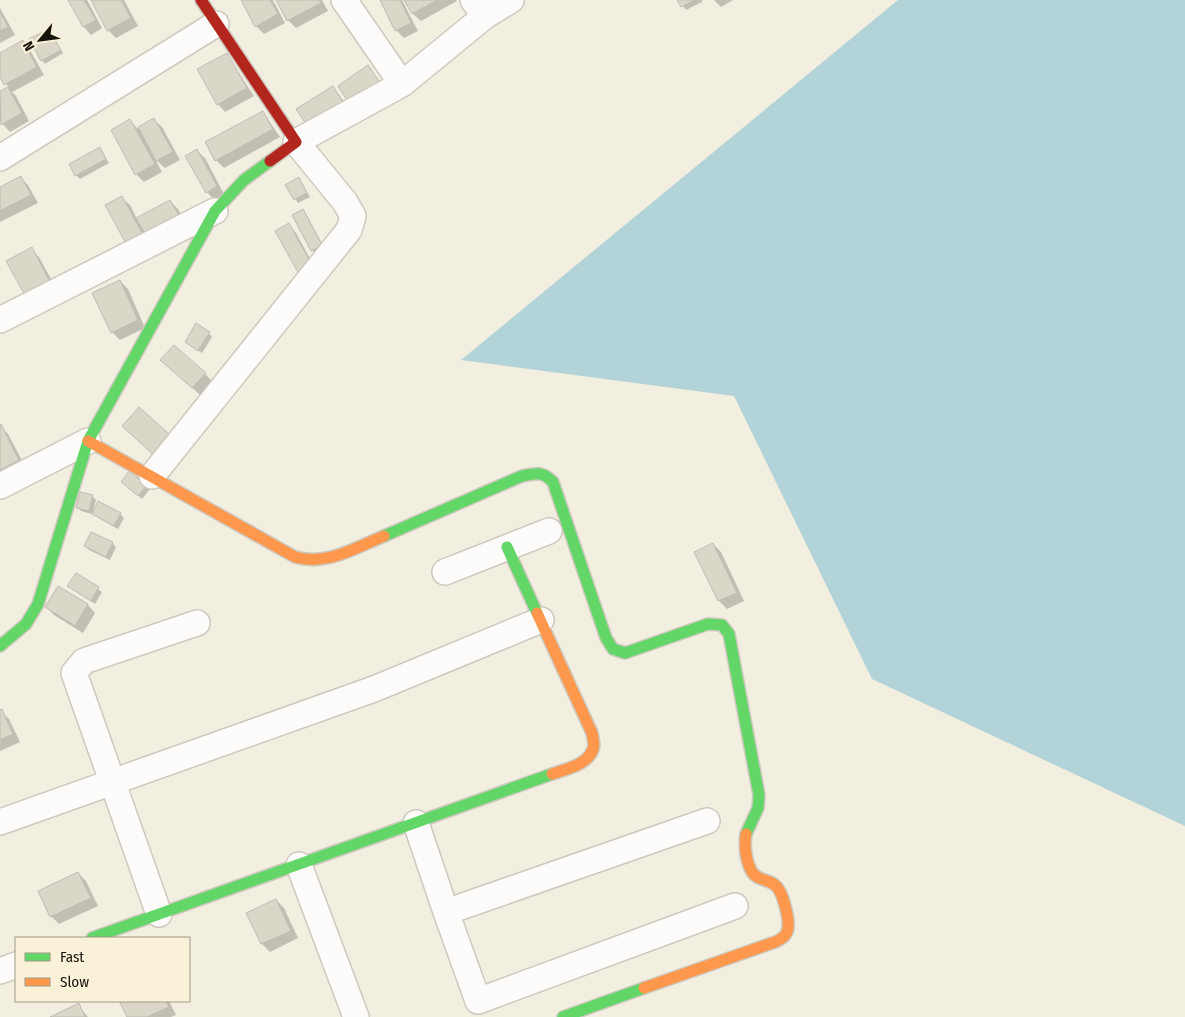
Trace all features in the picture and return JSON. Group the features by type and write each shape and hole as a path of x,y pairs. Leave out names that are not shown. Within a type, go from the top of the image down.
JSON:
{"street":[{"path":"152,476 349,230 353,216 345,202 296,142 201,0"},
{"path":"344,0 402,84"},
{"path":"0,646 26,624 38,604 88,441 215,212 244,180 296,142 402,84 479,8 511,0"},
{"path":"0,158 216,24"},
{"path":"0,320 215,212"},
{"path":"88,441 295,557 310,562 324,560 341,554 522,476 534,473 545,474 553,482 606,638 612,648 618,652 625,653 704,625 717,623 726,627 729,634 760,805 758,814 746,836 748,863 756,877 778,886 786,916 787,932 776,942 563,1017"},
{"path":"0,486 88,441"},
{"path":"445,572 549,531"},
{"path":"95,937 577,765 588,758 594,748 592,734 507,547"},
{"path":"0,822 374,689 541,620"},
{"path":"160,914 74,673 84,661 197,623"},
{"path":"446,912 707,822"},
{"path":"416,823 478,1001 735,906"},
{"path":"299,865 356,1017"},
{"path":"0,971 15,965"}],"water":[{"path":"898,0 1185,0 1185,826 872,679 734,396 461,360"}],"building":[{"path":"68,0 84,0 96,20 83,27"},
{"path":"91,0 121,0 131,18 107,31"},
{"path":"241,0 270,0 278,14 255,27"},
{"path":"276,0 319,0 321,3 287,21"},
{"path":"380,0 400,0 411,23 395,31"},
{"path":"404,0 437,0 412,14"},
{"path":"677,0 695,0 681,7"},
{"path":"0,12 8,27 0,31"},
{"path":"49,29 61,50 41,61 29,39"},
{"path":"23,40 37,67 4,85 0,77 0,53"},
{"path":"227,53 247,88 217,105 197,69"},
{"path":"368,65 381,84 350,105 338,86"},
{"path":"333,86 346,107 310,130 296,109"},
{"path":"8,87 22,113 1,125 0,91"},
{"path":"263,111 273,129 215,161 205,142"},
{"path":"154,118 173,152 156,161 138,127"},
{"path":"130,119 155,164 135,175 111,130"},
{"path":"100,147 106,159 75,176 69,164"},
{"path":"197,149 217,186 206,193 185,156"},
{"path":"21,176 31,195 0,211 0,187"},
{"path":"299,177 307,193 294,200 285,185"},
{"path":"122,196 147,242 130,251 105,205"},
{"path":"170,200 181,219 147,237 136,218"},
{"path":"303,209 322,245 311,251 292,215"},
{"path":"289,223 314,269 300,276 275,231"},
{"path":"32,247 51,284 26,297 6,261"},
{"path":"120,280 138,320 111,333 92,293"},
{"path":"196,323 210,332 198,351 185,342"},
{"path":"174,345 206,373 192,388 160,360"},
{"path":"139,407 176,440 159,460 122,426"},
{"path":"0,425 19,460 0,470"},
{"path":"129,471 147,485 138,496 121,482"},
{"path":"80,492 93,495 89,511 76,508"},
{"path":"98,501 121,513 114,526 92,514"},
{"path":"91,532 113,542 106,557 84,546"},
{"path":"713,543 737,593 718,601 694,552"},
{"path":"76,573 99,587 91,601 67,586"},
{"path":"58,586 88,604 75,626 45,607"},
{"path":"2,709 13,734 0,740 0,710"},
{"path":"78,872 91,898 50,917 38,891"},
{"path":"276,899 291,931 261,944 246,913"},
{"path":"120,1002 166,1002 169,1007 147,1017 127,1017"},
{"path":"79,1003 85,1017 50,1017"}],"traffic: fast":[{"path":"0,646 26,624 38,604 88,441 215,211 244,180 270,161"},
{"path":"384,536 522,476 542,474 549,478 553,482 606,638 613,649 625,653 708,624 722,625 729,634 759,795 758,808 746,834"},
{"path":"507,547 537,613"},
{"path":"95,937 552,774"},
{"path":"563,1017 644,988"}],"traffic: slow":[{"path":"88,441 295,557 307,559 330,557 384,536"},
{"path":"537,613 592,733 594,743 590,754 582,763 552,774"},
{"path":"644,988 775,942 786,934 788,922 781,894 775,885 757,877 752,872 746,854 746,834"}],"traffic: jam":[{"path":"201,0 296,142 270,161"}]}
